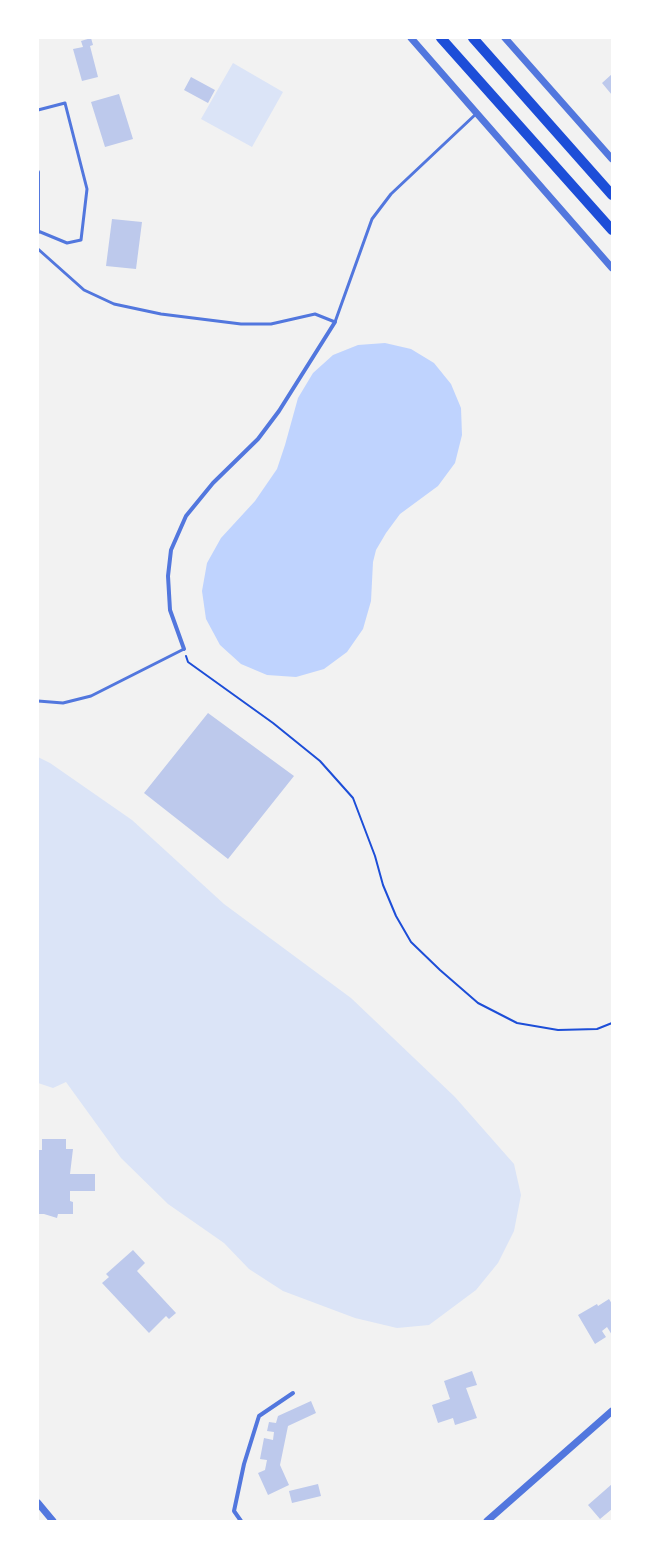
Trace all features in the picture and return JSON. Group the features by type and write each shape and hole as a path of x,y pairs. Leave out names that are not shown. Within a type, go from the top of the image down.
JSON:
{"main road":[{"path":"441,38 612,230"},
{"path":"473,38 612,195"}],"street":[{"path":"411,38 612,268"},
{"path":"506,38 612,159"},
{"path":"38,172 38,231"},
{"path":"184,649 170,610 168,576 171,550 186,516 213,483 258,439 279,411 335,322"},
{"path":"241,1521 234,1511 244,1464 259,1416 293,1393"},
{"path":"487,1521 612,1412"},
{"path":"38,1503 53,1521"}],"lane":[{"path":"38,110 65,103 87,189 81,240 67,243 38,231"},
{"path":"38,248 84,290 114,304 161,314 241,324 271,324 315,314 335,322 372,219 391,194 477,113"},
{"path":"38,701 63,703 91,696 184,649"}],"path":[{"path":"184,649 188,662 273,722 320,761 353,798 396,916 411,942 440,970 478,1003 517,1023 558,1030 598,1029 612,1023"}],"shaded area":[{"path":"233,63 283,92 252,147 201,119"},
{"path":"38,757 50,763 132,820 224,904 351,998 455,1097 514,1164 521,1195 514,1231 498,1263 476,1290 429,1325 397,1328 355,1318 283,1291 249,1269 224,1243 168,1204 121,1158 66,1082 53,1088 38,1083"}],"water":[{"path":"385,343 411,349 434,363 451,384 461,408 462,435 455,463 438,486 400,514 376,550 373,562 371,601 363,629 347,652 324,669 296,677 267,675 241,664 220,645 206,619 202,591 207,563 221,538 255,501 277,469 298,398 313,373 333,355 358,345"}],"building":[{"path":"91,38 93,45 90,46 98,77 82,81 73,49 83,47 81,41"},
{"path":"612,74 612,95 602,83"},
{"path":"191,77 215,90 208,103 184,90"},
{"path":"119,94 133,139 105,147 91,102"},
{"path":"112,219 142,222 136,269 106,266"},
{"path":"208,713 294,776 228,859 144,793"},
{"path":"42,1139 66,1139 66,1149 73,1149 70,1174 95,1174 95,1191 70,1191 70,1201 73,1202 73,1214 58,1214 57,1218 44,1214 38,1214 38,1150 42,1150"},
{"path":"133,1250 145,1263 137,1271 176,1313 169,1319 166,1316 149,1333 102,1283 109,1277 106,1274"},
{"path":"609,1299 612,1304 612,1335 607,1327 602,1331 606,1337 595,1344 578,1315"},
{"path":"472,1371 477,1385 466,1388 477,1418 455,1425 453,1418 438,1423 432,1405 450,1399 444,1381"},
{"path":"311,1401 316,1413 288,1426 280,1465 289,1485 268,1495 258,1473 265,1470 267,1460 260,1459 264,1438 273,1440 274,1432 267,1431 269,1422 276,1423 278,1416"},
{"path":"318,1484 321,1496 292,1503 289,1491"},
{"path":"612,1484 612,1509 600,1519 588,1505"}]}
